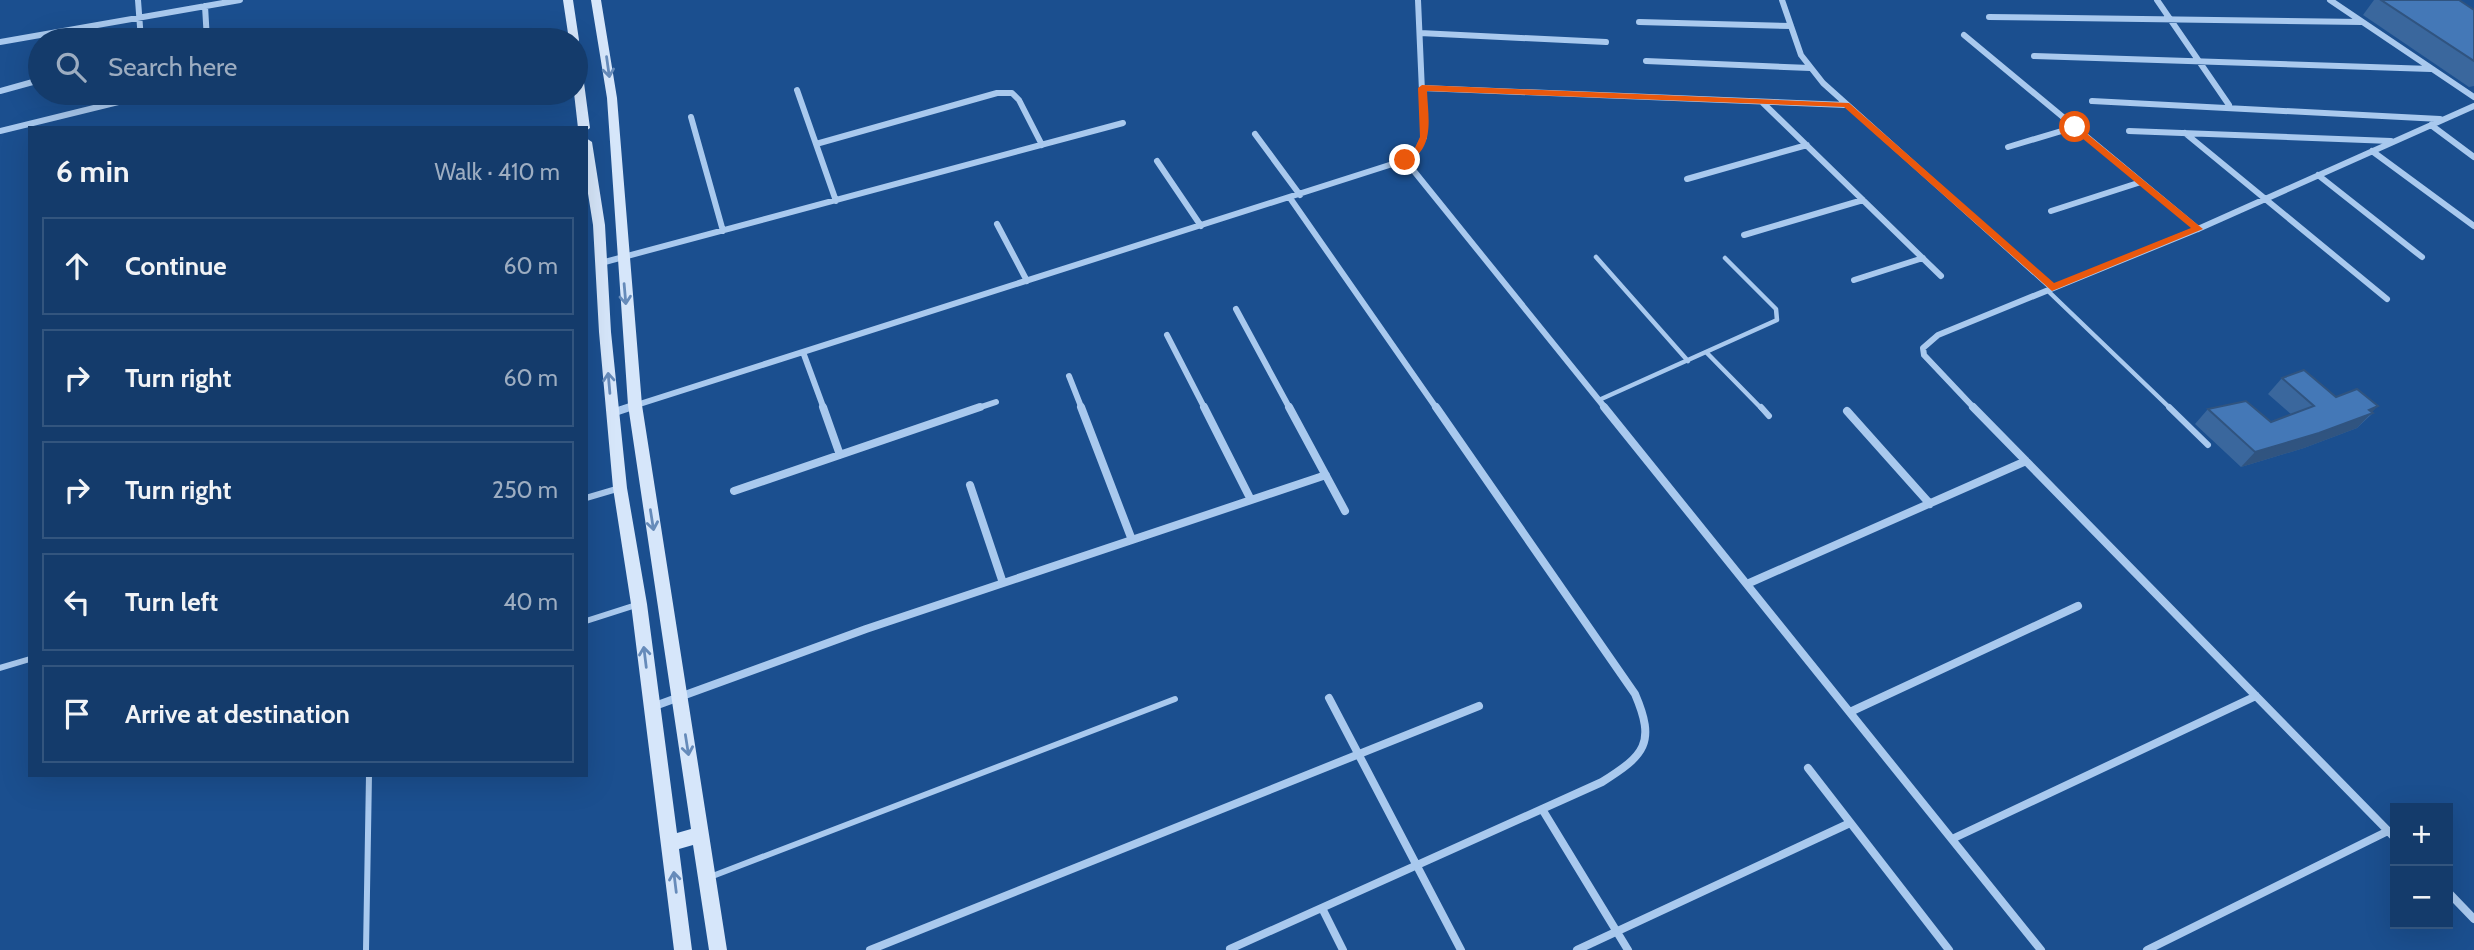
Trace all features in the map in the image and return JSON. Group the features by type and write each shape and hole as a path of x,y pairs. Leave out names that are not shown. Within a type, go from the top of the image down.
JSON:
{"main road":[{"path":"568,0 572,28"},
{"path":"596,0 612,98 635,405 718,950"},
{"path":"581,105 584,126"},
{"path":"588,158 601,263 620,488 639,604 683,950"},
{"path":"670,843 700,835"}],"street":[{"path":"138,0 140,28"},
{"path":"78,28 240,0"},
{"path":"612,413 1405,160 1417,151 1424,137 1419,0"},
{"path":"1782,0 1801,55 1810,68 1846,105 2050,289"},
{"path":"2157,0 2229,105"},
{"path":"2330,0 2474,97"},
{"path":"205,6 207,28"},
{"path":"1989,18 2362,22"},
{"path":"1639,22 1791,26"},
{"path":"1420,33 1606,42"},
{"path":"1964,35 2198,229"},
{"path":"0,42 28,37"},
{"path":"2034,56 2431,69"},
{"path":"1646,61 1810,68"},
{"path":"0,91 28,83"},
{"path":"1422,88 1846,105"},
{"path":"797,90 836,201"},
{"path":"816,144 997,93 1012,93 1019,100 1042,145"},
{"path":"2092,100 2229,105 2445,119"},
{"path":"1762,101 1941,276"},
{"path":"0,131 101,105"},
{"path":"2390,833 1931,364 1924,355 1923,348 1938,335 2198,229 2474,106"},
{"path":"691,117 723,232"},
{"path":"601,263 1123,123"},
{"path":"2431,125 2474,157"},
{"path":"2008,146 2075,127"},
{"path":"2129,131 2394,142"},
{"path":"2184,133 2387,299"},
{"path":"1255,134 1300,195"},
{"path":"1687,179 1807,145"},
{"path":"2372,152 2474,226"},
{"path":"1405,160 2041,950"},
{"path":"1157,161 1201,226"},
{"path":"2318,175 2422,257"},
{"path":"2051,211 2141,182"},
{"path":"1230,949 1602,782 1636,762 1648,740 1647,719 1635,694 1290,198"},
{"path":"1744,235 1863,200"},
{"path":"997,224 1027,281"},
{"path":"1854,280 1923,258"},
{"path":"1236,309 1345,511"},
{"path":"1167,335 1251,500"},
{"path":"803,352 840,455"},
{"path":"1069,376 1132,540"},
{"path":"734,491 996,402"},
{"path":"1847,411 1930,504"},
{"path":"1747,584 2026,461"},
{"path":"652,707 1003,583 1326,475"},
{"path":"970,485 1003,583"},
{"path":"1850,712 2078,606"},
{"path":"1952,839 2256,696"},
{"path":"1328,698 1461,950"},
{"path":"870,950 1360,756 1479,706"},
{"path":"1808,768 1946,949"},
{"path":"1542,809 1628,950"},
{"path":"1577,950 1850,823"},
{"path":"2147,950 2390,836"},
{"path":"2453,897 2474,919"},
{"path":"1322,908 1343,950"}],"lane":[{"path":"1596,257 1688,361"},
{"path":"1599,400 1765,328 1777,320 1776,309 1725,258"},
{"path":"2050,289 2208,445"},
{"path":"1707,353 1769,416"},
{"path":"588,497 620,488"},
{"path":"588,620 639,604"},
{"path":"0,668 28,660"},
{"path":"707,878 1175,699"},
{"path":"366,950 369,777"}],"building":[{"path":"2381,0 2459,0 2474,10 2474,61"},
{"path":"2304,370 2336,397 2357,389 2378,406 2369,410 2373,413 2255,452 2208,409 2246,401 2271,422 2314,406 2282,378"}],"route":[{"path":"1405,160 1417,151 1424,137 1422,88 1846,105 2052,288 2198,229 2075,127"}]}
